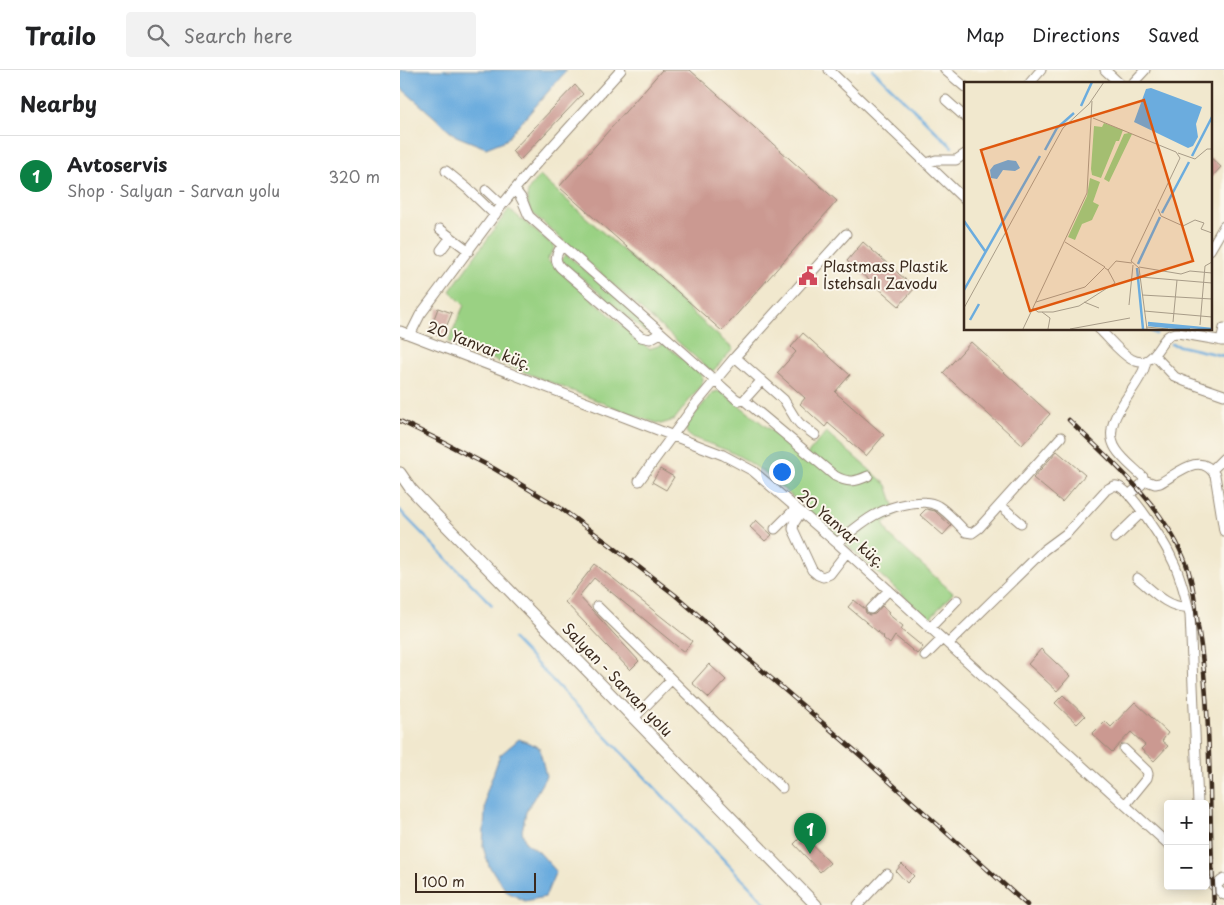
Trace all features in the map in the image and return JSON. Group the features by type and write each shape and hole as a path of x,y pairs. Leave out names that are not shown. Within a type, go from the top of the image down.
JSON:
{"main road":[{"name":"Salyan - Sarvan yolu","path":"400,473 411,489 430,510 816,905"}],"street":[{"path":"410,335 420,314 502,205 529,172 621,70"},
{"path":"829,70 964,199"},
{"path":"945,70 964,86"},
{"path":"1031,82 1041,70"},
{"path":"1105,70 1118,82"},
{"path":"1134,82 1145,70"},
{"path":"946,100 964,116"},
{"path":"927,163 936,160 956,160 964,155"},
{"path":"446,171 495,215"},
{"path":"486,190 502,205"},
{"path":"514,190 520,196 529,216 736,399 744,400 834,476 852,481 868,476"},
{"path":"1212,247 1224,226"},
{"path":"440,228 469,251"},
{"path":"639,481 694,406 735,357 846,234"},
{"path":"441,250 451,237"},
{"path":"562,245 556,256 556,262 560,267 641,337 650,339 661,334"},
{"path":"1224,328 1222,341 1169,332 1150,358 1141,376 1118,411 1111,431 1113,444 1117,450 1144,480 1155,484 1160,483 1191,465 1198,464 1212,470 1215,475 1224,531"},
{"path":"1100,330 1132,360 1138,362 1150,358"},
{"name":"20 Yanvar küç.","path":"400,331 723,455 753,471 837,543 1164,840"},
{"path":"735,357 784,400 800,424 815,435"},
{"path":"1150,358 1184,381 1224,395"},
{"path":"744,400 762,380"},
{"path":"837,543 875,514 888,508 919,502 937,505 966,532 972,533 979,528 1061,437"},
{"path":"1212,470 1224,458"},
{"path":"1129,495 1144,480"},
{"path":"925,656 945,642 1044,550 1067,533 1106,490 1113,486 1118,486 1129,495 1142,512 1173,560 1190,614 1198,800"},
{"path":"1000,505 1020,523"},
{"path":"775,529 799,510"},
{"path":"799,510 793,529 812,570 818,576 823,577 830,574 847,552"},
{"path":"1115,538 1142,512"},
{"path":"1137,578 1165,600 1182,607 1188,607"},
{"path":"871,609 889,590"},
{"path":"930,628 957,600"},
{"path":"598,606 782,788"},
{"path":"634,718 671,680"},
{"path":"1124,749 1148,774 1147,778 1125,805"},
{"path":"858,905 887,874"},
{"path":"1215,887 1224,879"},
{"path":"1209,882 1224,895"}],"green space":[{"path":"540,176 733,349 712,372 530,211 527,199 528,191"},
{"path":"509,209 555,247 547,260 649,349 664,344 697,370 702,377 702,384 674,420 661,424 644,419 448,342 464,305 450,291"},
{"path":"566,254 650,326 645,332 561,260"},
{"path":"718,391 726,395 805,457 826,432 887,485 897,514 883,523 890,536 953,593 929,619 766,474 729,451 691,437 688,434 686,429 688,423 712,393"}],"water":[{"path":"400,70 567,70 506,140 486,148 456,136 400,87"},
{"path":"519,739 539,747 546,776 526,812 522,831 525,842 539,852 556,871 545,897 525,901 507,892 489,866 483,847 486,794 500,755"}],"building":[{"path":"662,70 690,70 837,201 722,331 559,187"},
{"path":"575,85 583,94 520,160 512,151"},
{"path":"1212,159 1221,167 1212,177"},
{"path":"863,242 915,288 899,306 847,261"},
{"path":"438,308 452,313 442,337 429,332"},
{"path":"803,333 850,375 835,392 884,435 866,456 828,423 825,427 800,404 805,398 777,373 796,352 791,347"},
{"path":"971,342 1050,414 1022,445 943,373"},
{"path":"1057,451 1085,475 1062,502 1033,478"},
{"path":"660,469 674,477 666,490 652,482"},
{"path":"926,509 935,511 951,526 943,535 920,515"},
{"path":"756,520 772,535 765,541 750,527"},
{"path":"595,564 692,641 684,652 594,578 579,596 639,661 630,670 565,602"},
{"path":"854,600 869,615 875,614 882,606 889,612 888,614 903,626 901,629 923,647 917,654 895,636 890,644 848,607"},
{"path":"1041,649 1070,676 1057,691 1028,664"},
{"path":"709,664 726,680 709,698 692,683"},
{"path":"1063,695 1085,716 1077,724 1055,703"},
{"path":"1135,702 1168,733 1162,741 1168,746 1154,761 1141,749 1145,745 1131,732 1112,752 1092,734 1105,721 1111,727"},
{"path":"803,835 830,863 820,872 794,844"},
{"path":"902,864 914,876 907,883 896,871"}],"waterway":[{"path":"873,70 952,147"},
{"path":"1149,330 1156,334"},
{"path":"1171,344 1224,356"},
{"path":"400,510 492,605"},
{"path":"513,639 767,905"}],"railway":[{"path":"1069,420 1133,483 1161,517 1173,536 1189,573 1195,599 1206,695 1214,905"},
{"path":"400,421 493,468 559,507 609,544 675,595 861,756 1027,905"}],"place":[{"name":"Plastmass Plastik İstehsalı Zavodu","path":"808,276"},
{"name":"Avtoservis","path":"810,854"}]}
